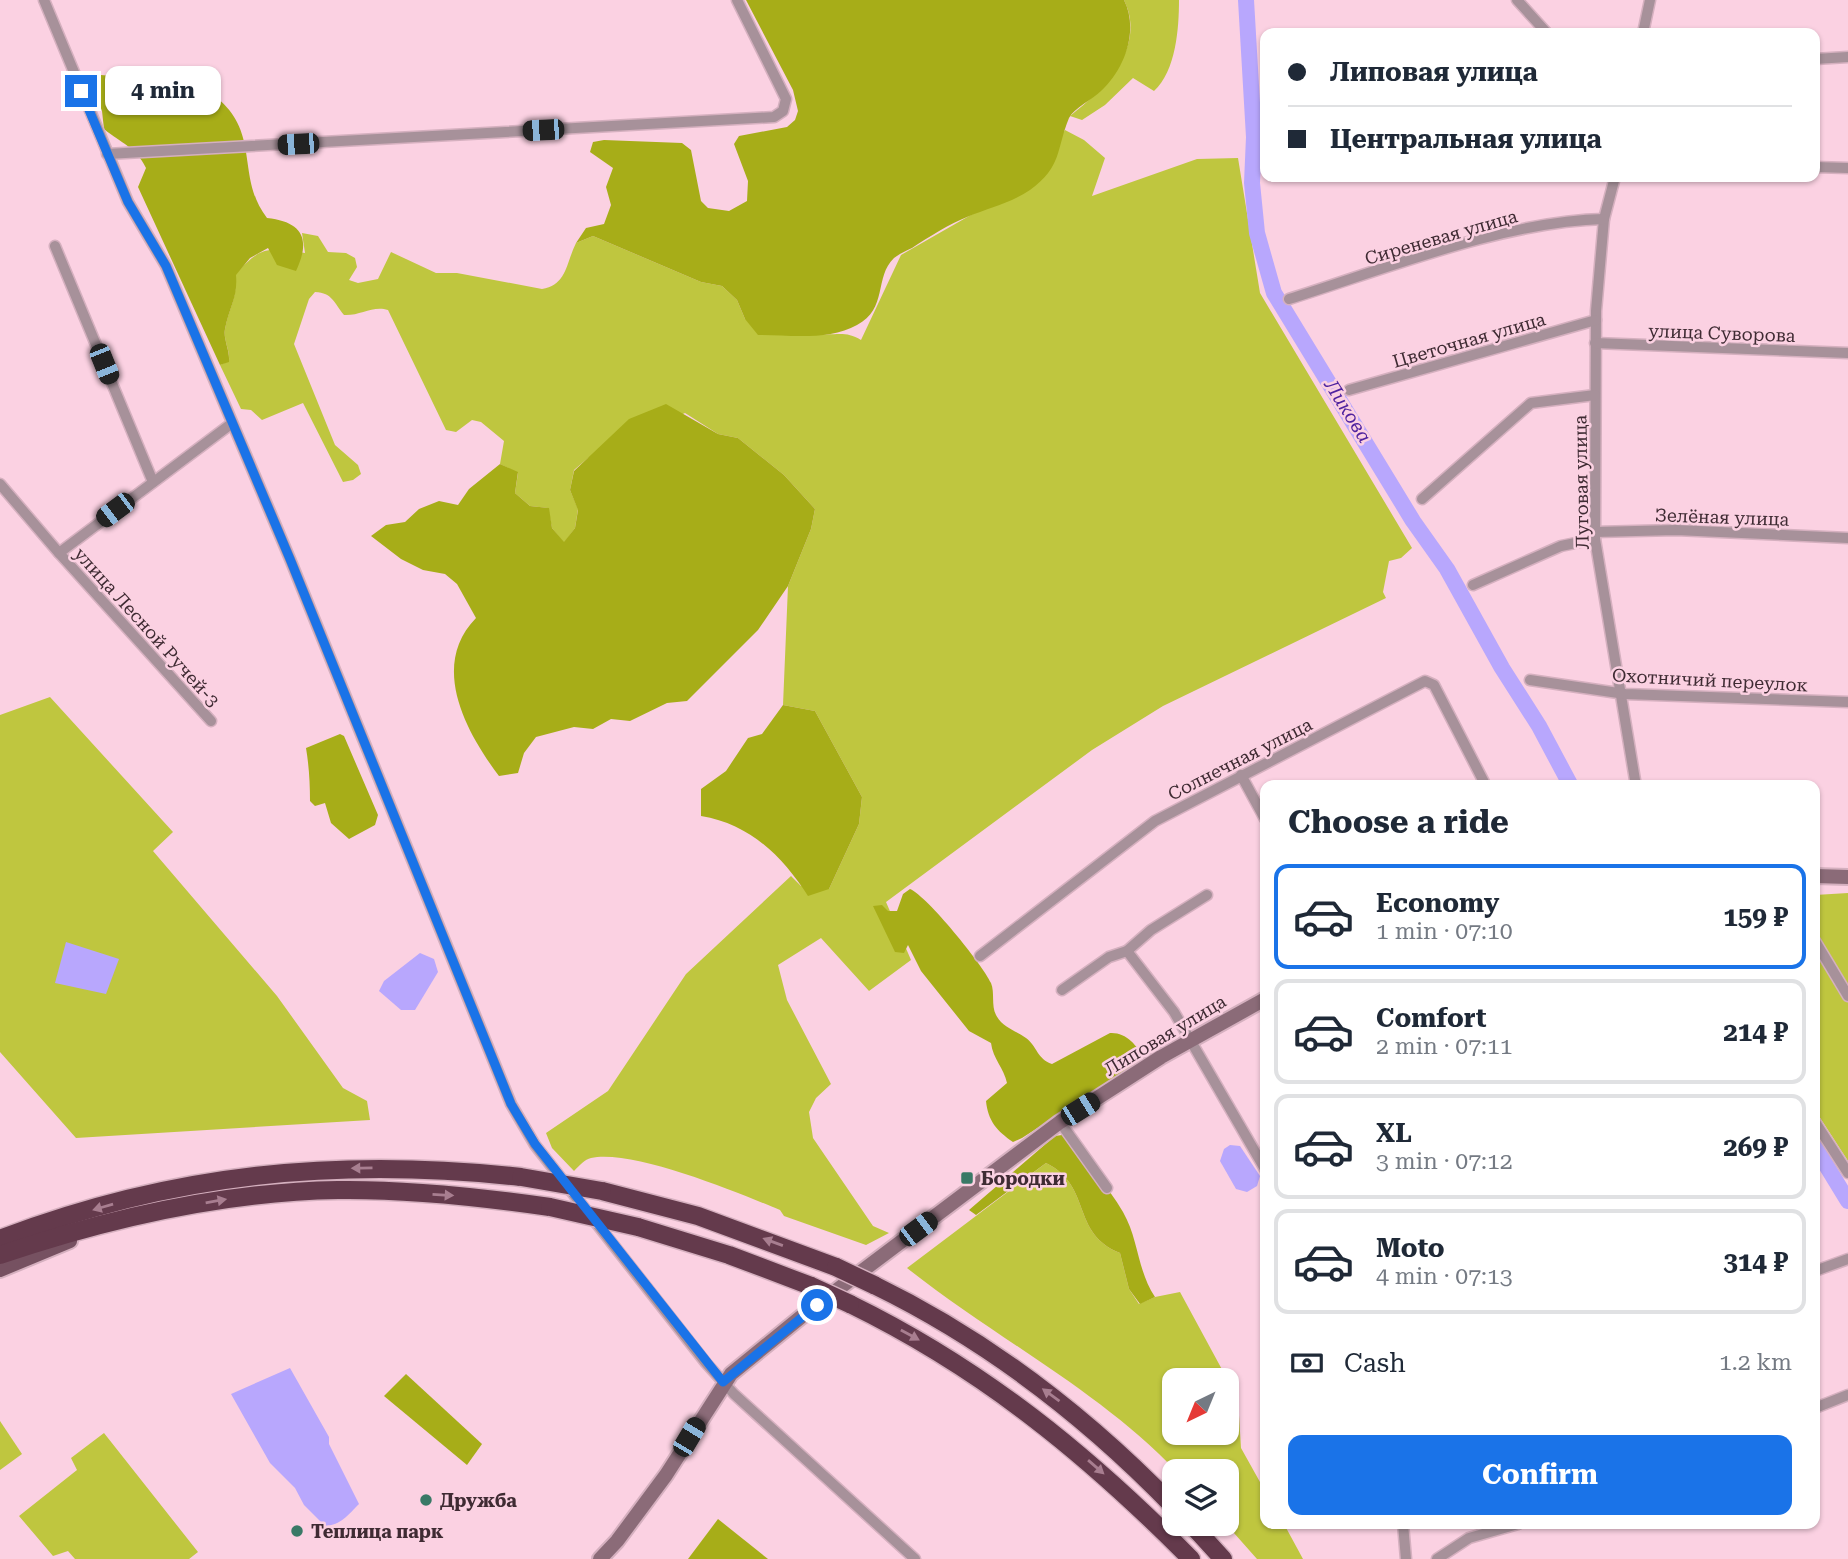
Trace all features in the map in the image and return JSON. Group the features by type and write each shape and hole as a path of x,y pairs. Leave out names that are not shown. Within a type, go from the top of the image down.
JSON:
{"highway":[{"path":"0,1239 51,1221 155,1192 234,1178 313,1169 443,1170 521,1177 602,1191 698,1216 874,1285 979,1344 1058,1401 1117,1451 1162,1495"},
{"path":"0,1255 149,1213 232,1199 339,1190 472,1197 550,1207 638,1227 729,1255 811,1286 850,1304 965,1368 1099,1468 1191,1559"},
{"path":"1202,1536 1223,1559"}],"main road":[{"path":"0,1270 149,1213"},
{"path":"0,1232 51,1221"}],"street":[{"path":"44,0 128,202 166,266 290,559 511,1104 542,1155 723,1382 915,1559"},
{"path":"107,154 774,117 783,111 786,99 737,0"},
{"path":"1517,0 1542,28"},
{"path":"1644,28 1650,0"},
{"path":"1820,59 1848,57"},
{"path":"1820,167 1848,168"},
{"name":"Луговая улица","path":"1614,182 1604,219 1596,320 1595,536 1618,692 1635,780"},
{"name":"Сиреневая улица","path":"1289,299 1502,234 1574,219 1604,219"},
{"path":"55,246 153,482"},
{"name":"Цветочная улица","path":"1349,390 1596,320"},
{"name":"улица Суворова","path":"1595,343 1848,354"},
{"path":"1422,499 1531,403 1595,395"},
{"name":"улица Лесной Ручей-3","path":"60,553 231,424"},
{"name":"улица Лесной Ручей-3","path":"0,484 211,721"},
{"name":"Зелёная улица","path":"1473,585 1561,547 1595,536 1676,530 1848,538"},
{"name":"Охотничий переулок","path":"1530,680 1618,692 1848,702"},
{"name":"Солнечная улица","path":"980,956 1155,821 1428,681 1434,685 1483,780"},
{"path":"1241,775 1260,810"},
{"path":"1820,876 1848,877"},
{"path":"1062,990 1109,957 1127,951 1151,930 1207,895"},
{"path":"1820,949 1848,996"},
{"path":"1127,951 1174,1012 1260,1161"},
{"name":"Липовая улица","path":"600,1559 617,1541 666,1475 723,1382 801,1317 1060,1122 1189,1041 1260,1002"},
{"path":"1060,1122 1107,1188"},
{"path":"1820,1130 1848,1173"},
{"path":"1820,1269 1848,1259"},
{"path":"1820,1406 1848,1395"},
{"path":"1403,1529 1406,1559"},
{"path":"1437,1559 1469,1538 1500,1529"}],"shaded area":[{"path":"746,0 1124,0 1130,36 1117,72 1101,91 1071,114 1053,166 1040,182 1023,195 954,223 894,258 884,274 873,310 857,325 822,335 758,335 745,319 737,300 722,286 701,282 593,236 576,243 586,228 604,224 611,205 606,187 613,168 590,152 593,142 604,140 682,143 691,150 701,201 708,208 729,211 747,201 748,181 734,144 739,136 787,127 795,120 798,111 793,90"},
{"path":"1124,0 1179,0 1175,48 1167,72 1154,91 1133,78 1105,105 1082,120 1070,116 1109,80 1126,50 1130,17"},
{"path":"101,75 141,83 175,103 195,101 209,92 226,106 237,121 257,202 267,218 289,223 301,234 303,250 296,271 277,265 268,248 250,258 236,275 225,333 229,362 220,365 138,187 146,168 133,150 104,129 102,111 95,93"},
{"path":"1065,130 1084,140 1105,158 1092,196 1197,159 1238,158 1260,293 1412,548 1401,558 1389,561 1383,592 1386,598 1163,706 1092,750 886,902 911,960 869,991 821,938 778,965 787,1000 831,1084 816,1098 809,1112 813,1138 873,1226 889,1233 866,1245 784,1216 780,1210 686,1174 632,1160 591,1158 574,1171 552,1148 546,1133 608,1091 686,974 791,876 801,886 829,889 859,824 862,797 815,711 783,705 788,586 811,529 815,509 784,475 738,438 718,434 685,413 588,458 574,470 570,490 578,509 575,528 564,543 552,528 548,508 530,506 515,493 518,473 500,464 504,441 481,422 472,420 456,432 446,430 388,310 377,309 344,315 329,297 315,292 309,299 294,344 335,445 358,465 361,474 353,480 343,482 303,403 262,420 251,410 241,409 220,365 229,361 225,333 234,296 235,275 252,258 266,251 305,253 302,233 318,236 328,252 346,253 355,258 357,267 349,280 358,283 378,279 391,252 436,273 457,273 542,289 550,287 561,278 576,243 593,236 701,282 722,286 737,300 745,319 800,332 845,334 861,340 901,255 1039,176"},
{"path":"666,404 718,434 738,438 784,475 815,509 811,529 788,586 758,630 687,701 667,703 630,721 611,719 593,729 574,727 536,737 524,753 518,773 499,776 465,719 454,677 455,656 462,636 476,618 457,584 445,574 423,570 401,559 371,536 386,525 405,522 419,509 439,501 458,505 469,489 500,464 518,472 515,493 530,506 549,508 552,528 564,542 575,528 578,510 570,490 574,471 629,419"},
{"path":"50,697 173,832 153,851 277,996 343,1088 367,1101 370,1120 76,1138 0,1052 0,715"},
{"path":"783,705 815,711 862,797 859,824 829,889 808,896 776,855 750,834 719,820 701,816 701,789 726,771 748,738 762,734"},
{"path":"340,734 344,736 378,815 375,825 349,839 331,823 325,803 315,806 310,801 306,748"},
{"path":"910,889 941,917 986,974 991,983 994,1007 999,1019 1030,1041 1047,1062 1052,1064 1110,1033 1130,1040 1144,1059 1022,1138 1013,1142 1007,1138 994,1125 987,1108 986,1101 1007,1083 991,1043 969,1031 921,971 908,945 904,953 895,952 873,906 882,905 888,911 897,911 903,894"},
{"path":"1848,893 1848,1161 1820,1118 1820,895"},
{"path":"66,942 119,959 106,994 55,983"},
{"path":"420,953 434,959 438,972 415,1010 401,1010 379,991 384,981"},
{"path":"1062,1135 1123,1212 1155,1297 1140,1304 1129,1289 1120,1253 1104,1244 1094,1234 1070,1184 1061,1173 1046,1163 976,1215 969,1210 1055,1136"},
{"path":"1230,1145 1240,1146 1260,1176 1257,1186 1247,1192 1236,1189 1220,1161 1224,1149"},
{"path":"1046,1163 1061,1173 1070,1184 1094,1234 1104,1244 1120,1253 1129,1289 1139,1304 1155,1297 1180,1292 1221,1368 1162,1368 1162,1446 1239,1446 1239,1415 1241,1448 1260,1482 1260,1529 1287,1529 1303,1559 1257,1559 1237,1536 1239,1536 1239,1459 1164,1459 1114,1415 907,1268"},
{"path":"290,1368 329,1437 329,1444 359,1504 336,1524 325,1526 304,1505 295,1488 270,1463 231,1394"},
{"path":"406,1374 482,1444 467,1465 384,1396"},
{"path":"0,1421 22,1454 0,1470"},
{"path":"104,1433 198,1552 189,1559 75,1559 68,1551 53,1556 19,1516 77,1470 71,1458"},
{"path":"718,1519 768,1559 688,1559"}],"waterway":[{"name":"Ликова","path":"1246,0 1254,137 1252,183 1257,233 1274,293 1413,521 1447,569 1568,780"},
{"name":"Ликова","path":"1820,1155 1848,1201"}],"place":[{"name":"Бородки","path":"967,1178"},
{"name":"Дружба","path":"426,1500"},
{"name":"Теплица парк","path":"297,1531"}],"route":[{"path":"81,91 128,202 166,266 290,559 353,719 521,1123 577,1199 723,1382 817,1305"}]}
